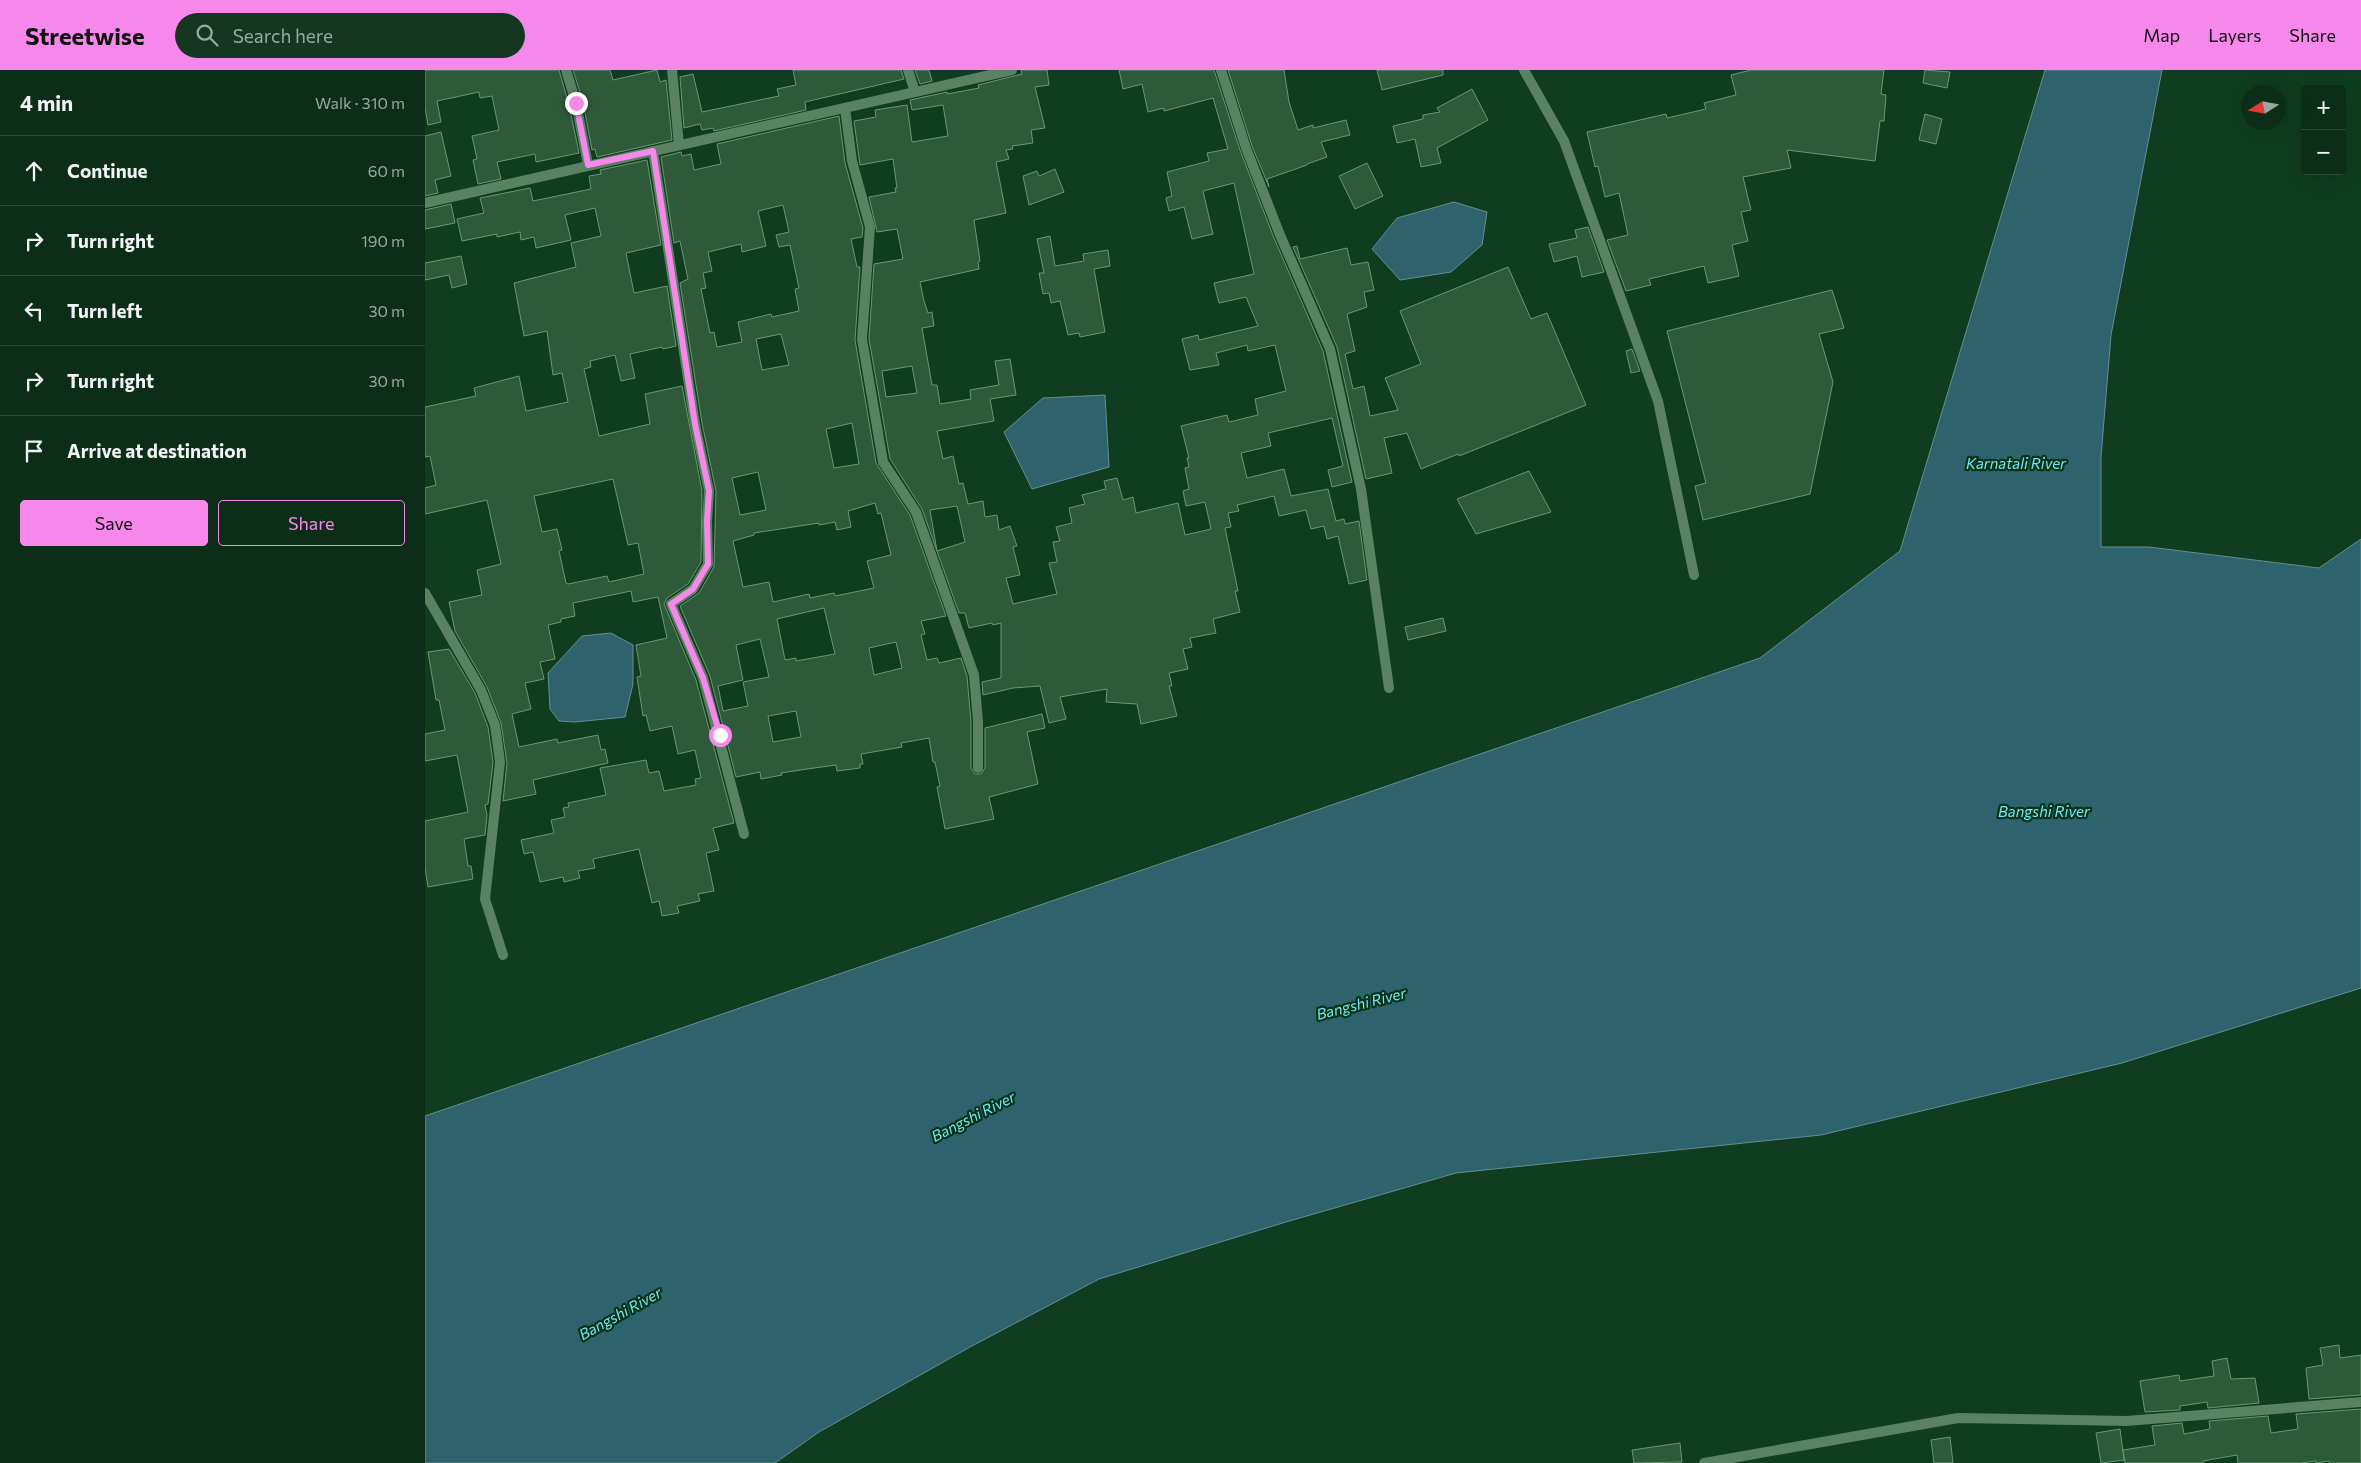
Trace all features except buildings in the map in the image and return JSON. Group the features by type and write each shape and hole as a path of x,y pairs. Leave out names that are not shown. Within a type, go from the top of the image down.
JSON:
{"street":[{"path":"566,70 576,103 588,165"},
{"path":"671,70 679,145"},
{"path":"908,70 915,92"},
{"path":"425,203 1012,70"},
{"path":"1221,70 1246,148 1280,235 1330,349 1361,489 1389,688"},
{"path":"1525,70 1564,141 1657,401 1694,575"},
{"path":"845,108 852,161 870,227 862,339 883,462 916,512 973,675 979,722 978,768"},
{"path":"653,151 695,424 709,491 707,521 708,564 693,589 671,604 703,678 744,834"},
{"path":"425,593 481,690 495,725 500,762 485,899 503,955"},
{"path":"1704,1463 1958,1418 2127,1421 2361,1402"}],"water":[{"path":"2045,70 2162,70 2111,335 2101,457 2101,547 2149,547 2319,568 2361,539 2361,988 2122,1063 1821,1135 1456,1173 1286,1222 1099,1279 970,1347 819,1432 775,1463 425,1463 425,1116 1760,658 1900,551"},
{"path":"1454,202 1487,212 1482,245 1451,272 1400,280 1372,249 1397,218"},
{"path":"1105,395 1109,467 1032,489 1004,432 1043,398"},
{"path":"611,633 633,645 633,684 625,717 575,722 559,721 550,709 548,673 582,636"}],"route":[{"path":"576,103 588,165 653,151 695,424 709,491 707,521 708,564 693,589 671,604 703,678 720,735"}],"water label":[{"name":"Karnatali River","path":"2016,463"},
{"name":"Bangshi River","path":"2044,811"},
{"name":"Bangshi River","path":"1361,1003"},
{"name":"Bangshi River","path":"973,1116"},
{"name":"Bangshi River","path":"620,1313"}]}
